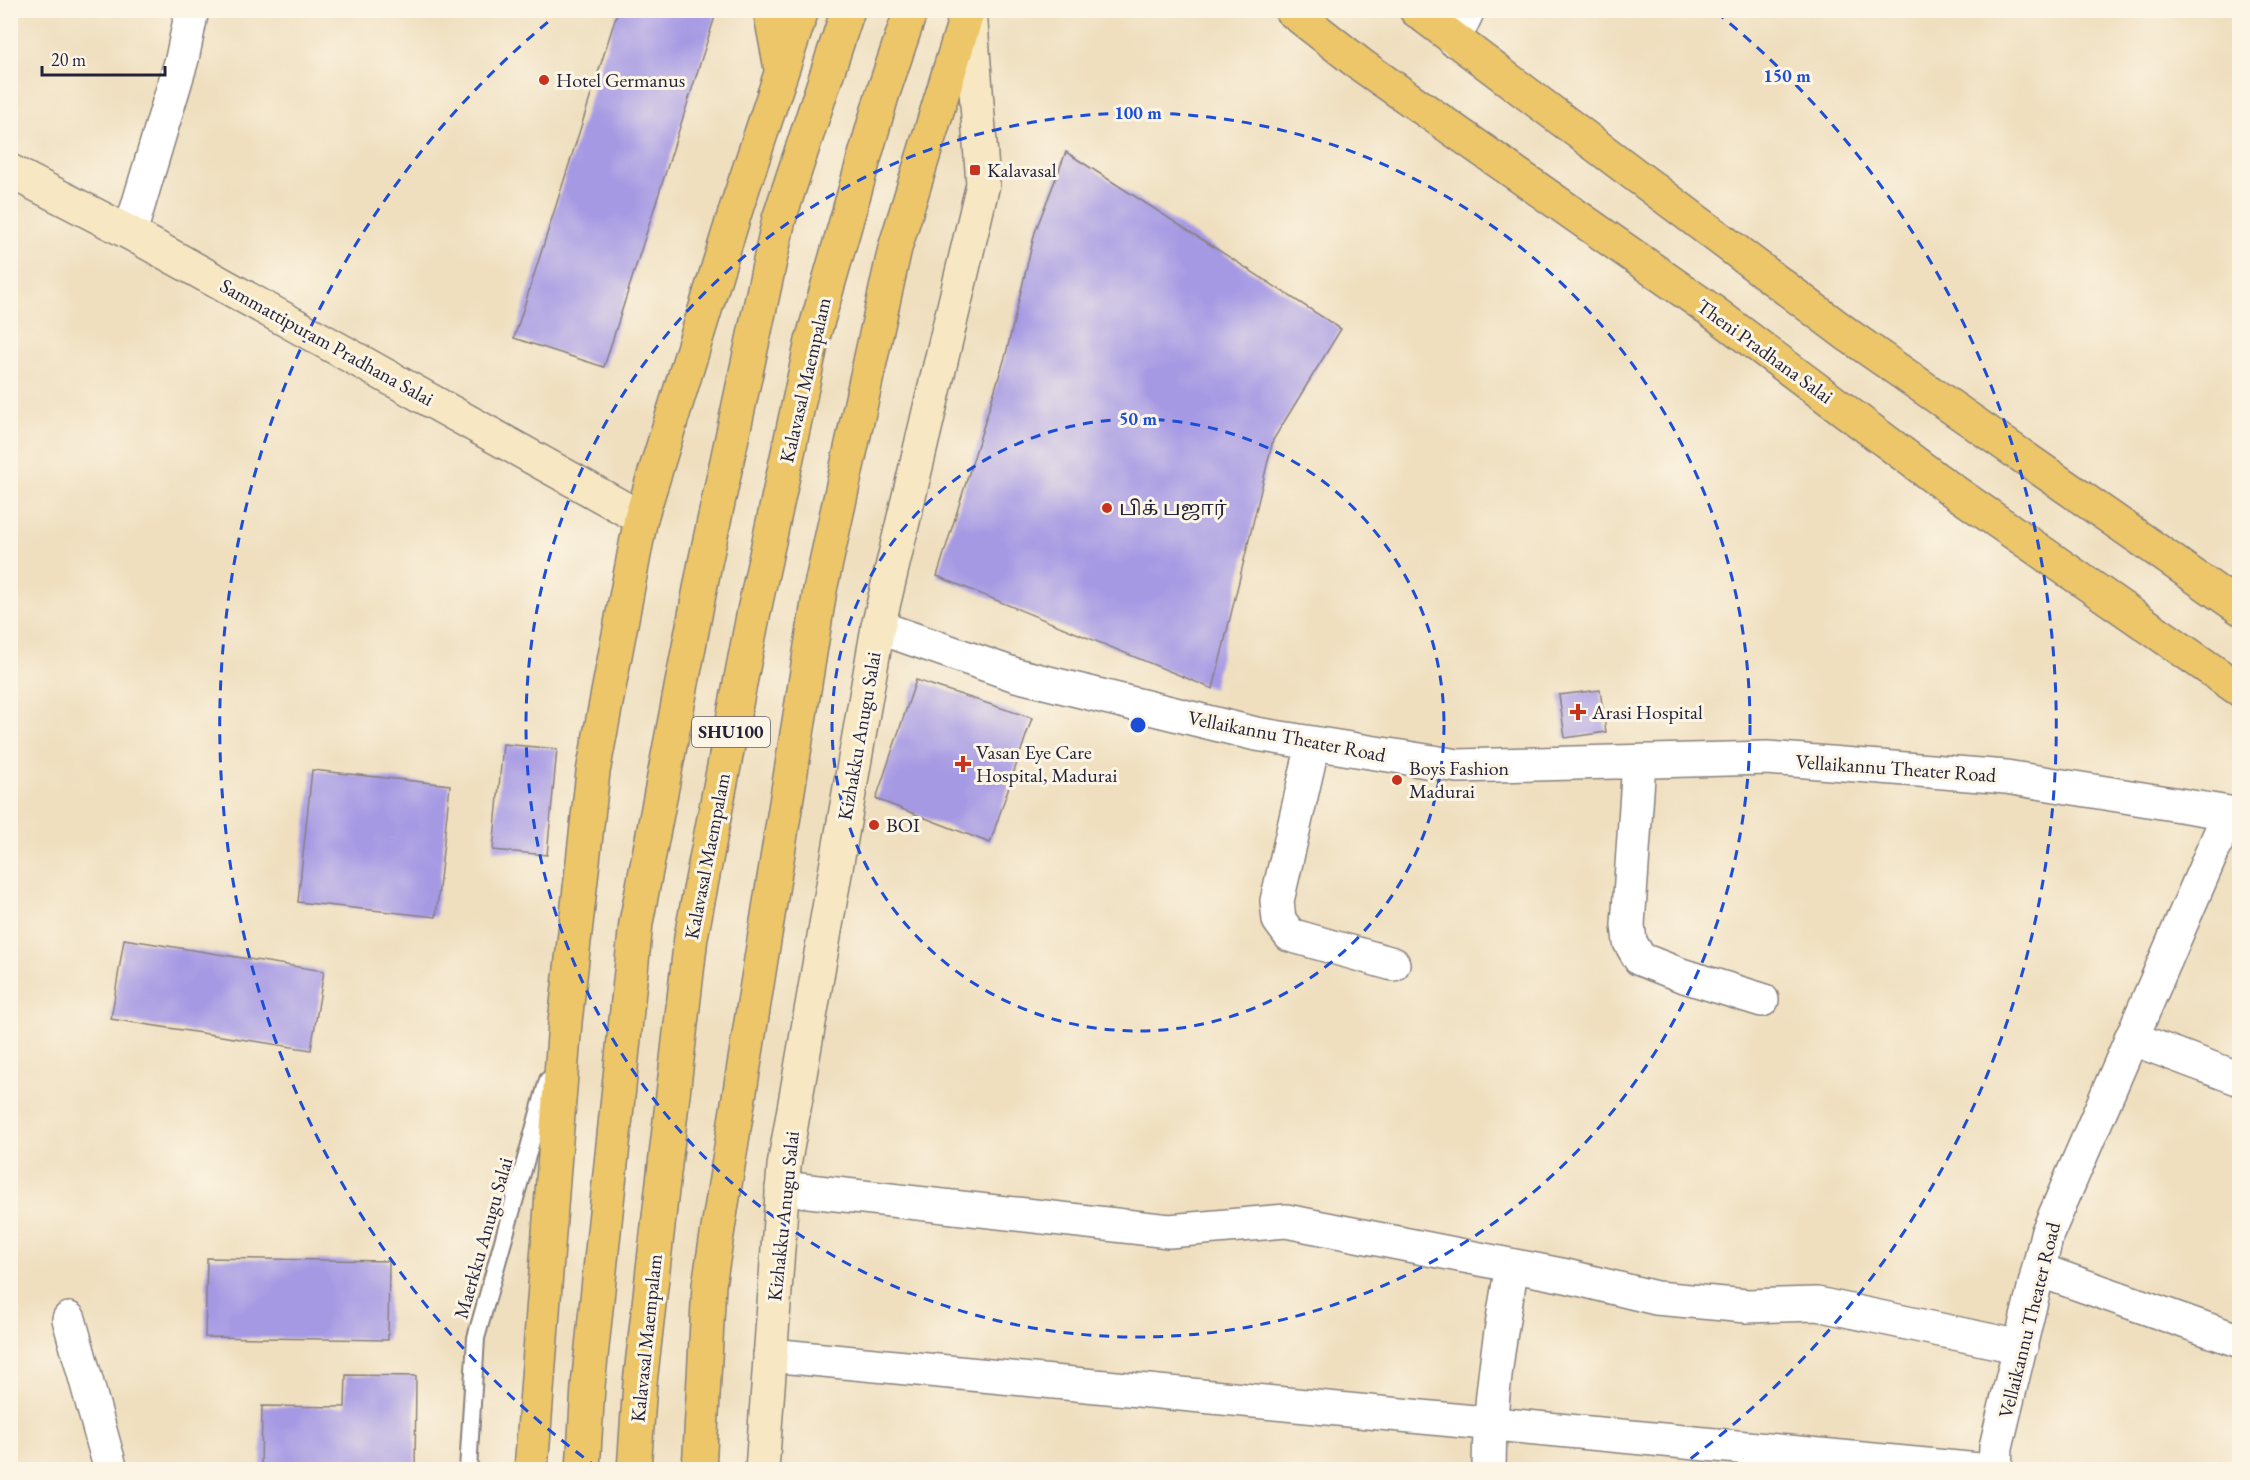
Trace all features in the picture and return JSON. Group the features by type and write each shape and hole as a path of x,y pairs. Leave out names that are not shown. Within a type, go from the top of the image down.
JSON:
{"main road":[{"path":"770,10 782,74"},
{"path":"531,1470 565,1022 593,772 641,518 737,206 802,10"},
{"name":"SHU100","path":"583,1470 588,1386 636,923 705,563 779,219 848,10"},
{"name":"Kalavasal Maempalam","path":"634,1470 641,1371 691,937 754,611 812,342 882,96 911,10"},
{"path":"699,1470 709,1285 820,590 895,248 969,10"},
{"name":"Theni Pradhana Salai","path":"1291,10 1361,65 1712,311 1935,478 2240,690"},
{"path":"1416,10 1848,335 2240,608"}],"street":[{"path":"130,232 182,59 192,10"},
{"name":"Kizhakku Anugu Salai","path":"762,1470 782,1188 878,627 983,184 969,10"},
{"path":"1454,40 1468,10"},
{"name":"Sammattipuram Pradhana Salai","path":"10,171 130,232 641,518"},
{"name":"Vellaikannu Theater Road","path":"878,627 1016,675 1256,734 1458,766 1767,758 2006,777 2234,807 2047,1234 1996,1447 1995,1470"},
{"path":"1313,744 1277,901 1279,920 1290,935 1393,964"},
{"path":"1639,762 1629,925 1630,942 1640,959 1681,975 1762,1000"},
{"path":"2131,1038 2240,1079"},
{"path":"782,1188 1169,1231 1286,1221 1512,1266 1656,1298 1747,1306 1817,1304 2021,1347"},
{"path":"1489,1470 1489,1423 1495,1365 1512,1266"},
{"path":"2039,1270 2240,1341"},
{"path":"69,1319 111,1470"},
{"path":"770,1354 1979,1470"}],"lane":[{"name":"Maerkku Anugu Salai","path":"468,1470 477,1338 565,1022"}],"building":[{"path":"618,10 717,10 604,367 514,338"},
{"path":"1066,152 1341,329 1273,440 1213,689 937,576 1006,354 1035,232"},
{"path":"916,680 1032,718 990,843 876,799"},
{"path":"1600,690 1606,732 1565,738 1559,695"},
{"path":"503,744 557,749 547,855 493,850"},
{"path":"312,770 450,785 436,917 298,902"},
{"path":"124,939 324,971 311,1050 111,1019"},
{"path":"207,1258 389,1261 388,1340 205,1337"},
{"path":"346,1375 416,1376 415,1470 261,1470 262,1406 345,1407"}],"place":[{"name":"Hotel Germanus","path":"544,80"},
{"name":"Kalavasal","path":"975,170"},
{"name":"பிக் பஜார்","path":"1107,508"},
{"name":"Arasi Hospital","path":"1578,712"},
{"name":"Vasan Eye Care Hospital, Madurai","path":"963,764"},
{"name":"Boys Fashion Madurai","path":"1397,780"},
{"name":"BOI","path":"874,825"}]}
